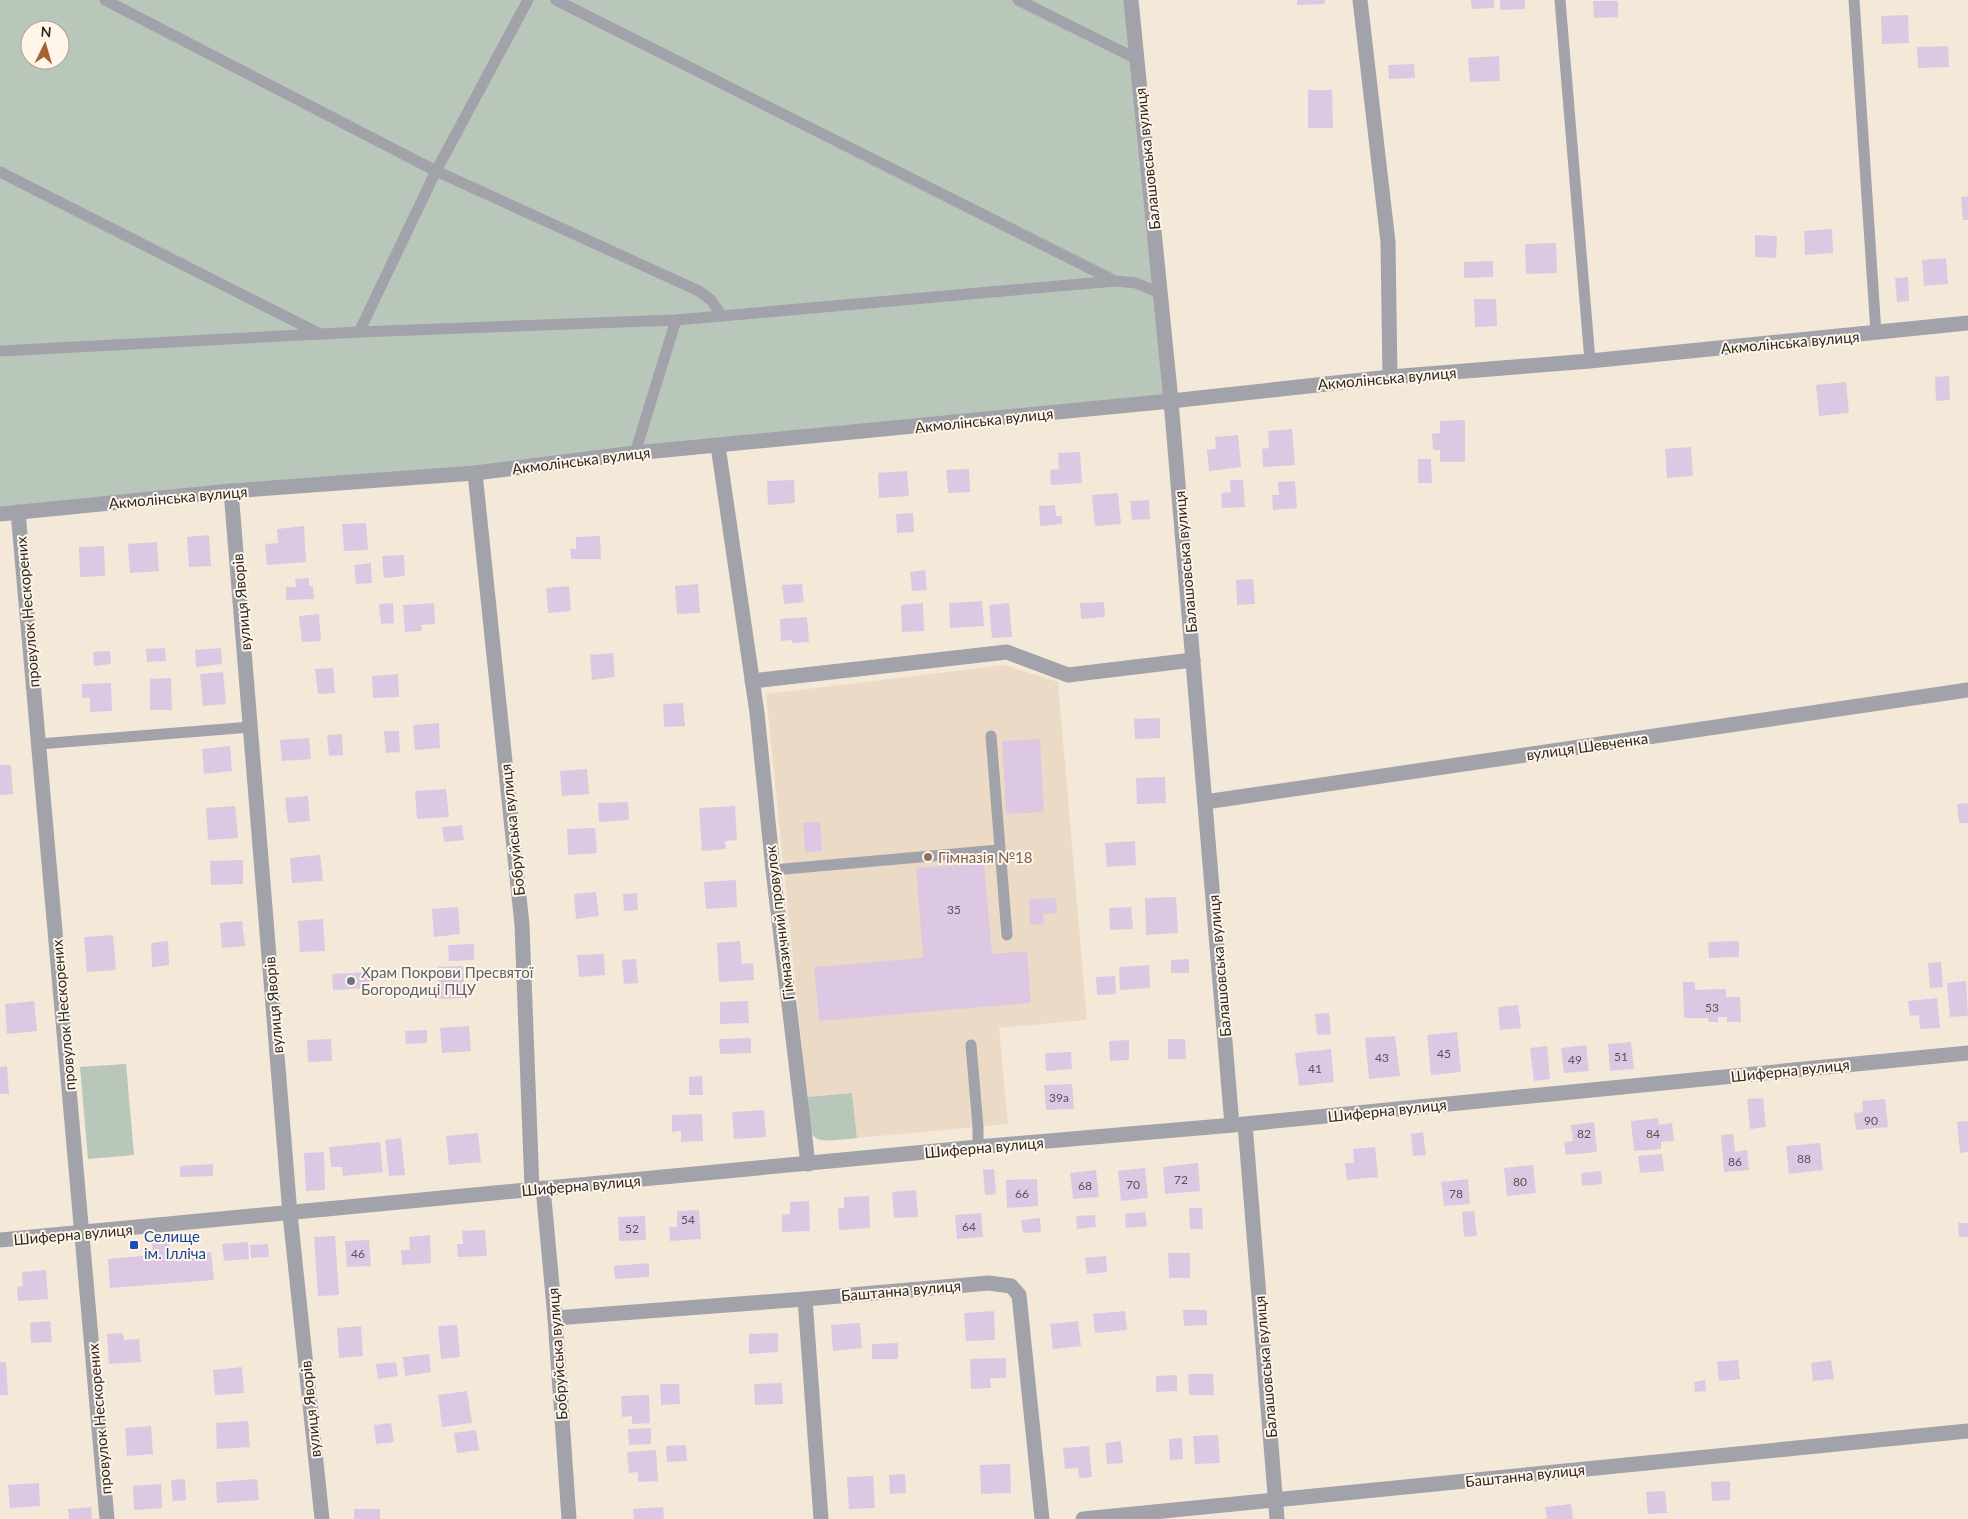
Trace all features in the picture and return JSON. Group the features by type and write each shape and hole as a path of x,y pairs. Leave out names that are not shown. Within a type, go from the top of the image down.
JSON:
{"street":[{"name":"Балашовська вулиця","path":"1131,0 1171,401 1205,802 1239,1125 1277,1519"},
{"path":"1360,0 1388,242 1390,377"},
{"name":"Акмолінська вулиця","path":"0,514 231,491 475,473 635,453 1171,401 1390,377 1590,361 1968,323"},
{"name":"Гімназичний провулок","path":"718,446 757,713 773,870 808,1164"},
{"name":"Бобруйська вулиця","path":"475,473 522,925 538,1189 555,1318 569,1519"},
{"name":"вулиця Яворів","path":"231,491 290,1214 322,1519"},
{"name":"провулок Нескорених","path":"18,512 108,1519"},
{"path":"752,681 1007,652 1068,675 1193,660"},
{"name":"вулиця Шевченка","path":"1205,802 1968,690"},
{"name":"Шиферна вулиця","path":"0,1240 290,1214 978,1147 1239,1125 1968,1053"},
{"name":"Баштанна вулиця","path":"555,1318 989,1283 1011,1286 1019,1295 1042,1519"},
{"path":"805,1299 821,1519"},
{"name":"Баштанна вулиця","path":"1083,1519 1968,1431"}],"lane":[{"path":"105,0 436,171 699,292 711,300 722,316"},
{"path":"358,332 436,171 528,0"},
{"path":"556,0 1115,281"},
{"path":"1018,0 1137,59"},
{"path":"1560,0 1590,361"},
{"path":"1854,0 1876,333"},
{"path":"0,172 320,334"},
{"path":"0,351 358,332 676,320 1115,281 1136,283 1160,293"},
{"path":"635,453 676,320"},
{"path":"39,744 251,727"},
{"path":"991,736 1007,935"},
{"path":"773,870 999,850"},
{"path":"971,1046 978,1147"}],"shaded area":[{"name":"Гімназія №18","path":"1005,665 1058,682 1087,1020 999,1028 1008,1124 857,1138 852,1093 807,1097 766,694"}],"green space":[{"path":"0,0 1131,0 1171,401 0,514"},
{"path":"126,1064 134,1155 88,1159 80,1067"},
{"path":"852,1093 857,1138 821,1140 815,1137 810,1124 807,1097"}],"building":[{"path":"1297,0 1325,0 1325,4 1297,5"},
{"path":"1471,0 1494,0 1494,8 1472,9"},
{"path":"1500,0 1525,0 1525,9 1500,10"},
{"path":"1593,1 1618,1 1618,17 1594,18"},
{"path":"1908,15 1909,43 1882,44 1881,16"},
{"path":"1948,46 1949,67 1918,68 1917,47"},
{"path":"1499,56 1500,81 1470,82 1468,58"},
{"path":"1414,64 1415,78 1389,79 1388,65"},
{"path":"1308,90 1332,90 1333,128 1308,128"},
{"path":"1968,196 1968,220 1963,220 1961,197"},
{"path":"1832,229 1833,253 1805,255 1804,231"},
{"path":"1755,235 1777,236 1776,258 1755,257"},
{"path":"1556,243 1557,273 1526,274 1525,244"},
{"path":"1946,258 1948,284 1924,286 1922,260"},
{"path":"1493,261 1493,277 1464,278 1464,262"},
{"path":"1908,277 1909,301 1897,302 1895,278"},
{"path":"1474,299 1496,299 1497,326 1475,327"},
{"path":"1949,376 1950,400 1936,401 1935,377"},
{"path":"1846,382 1849,413 1819,416 1816,385"},
{"path":"1465,420 1465,462 1440,462 1440,450 1433,450 1432,434 1440,433 1440,421"},
{"path":"1292,429 1295,465 1263,467 1262,449 1269,448 1268,431"},
{"path":"1238,435 1241,467 1209,471 1207,450 1216,449 1215,437"},
{"path":"1691,447 1693,476 1667,478 1665,449"},
{"path":"1080,452 1082,483 1051,485 1050,470 1059,469 1058,453"},
{"path":"1418,459 1431,459 1432,483 1418,483"},
{"path":"969,469 970,492 948,493 946,470"},
{"path":"907,471 909,496 879,498 878,473"},
{"path":"794,480 795,503 768,505 767,481"},
{"path":"1230,480 1243,480 1245,507 1222,508 1221,493 1231,492"},
{"path":"1295,481 1297,508 1273,510 1272,495 1279,495 1278,482"},
{"path":"1118,493 1121,524 1095,526 1092,495"},
{"path":"1149,500 1150,519 1132,520 1130,501"},
{"path":"1055,505 1056,516 1062,516 1062,524 1040,526 1039,506"},
{"path":"913,513 914,532 897,533 896,514"},
{"path":"366,523 368,550 344,551 342,524"},
{"path":"304,526 306,562 267,565 265,544 278,543 277,529"},
{"path":"209,535 211,566 189,567 187,537"},
{"path":"600,536 601,559 571,559 570,549 576,549 576,537"},
{"path":"157,542 159,571 130,573 128,544"},
{"path":"104,546 105,576 80,577 79,547"},
{"path":"404,555 405,576 384,578 382,556"},
{"path":"371,563 372,583 356,584 354,565"},
{"path":"925,570 927,590 912,591 910,572"},
{"path":"309,578 309,586 313,586 314,599 286,600 286,587 296,587 295,579"},
{"path":"1253,579 1255,604 1237,605 1236,580"},
{"path":"698,584 700,613 677,614 675,586"},
{"path":"802,584 804,602 784,604 782,585"},
{"path":"569,586 571,611 548,613 546,588"},
{"path":"982,601 984,626 950,628 949,603"},
{"path":"1104,602 1105,617 1081,619 1080,603"},
{"path":"393,603 394,623 381,624 379,604"},
{"path":"434,603 435,624 421,625 422,631 405,632 403,605"},
{"path":"923,603 924,631 902,632 901,605"},
{"path":"1009,603 1012,637 992,638 989,605"},
{"path":"319,614 321,641 302,642 299,616"},
{"path":"807,617 809,642 792,643 792,640 781,641 780,619"},
{"path":"165,648 166,661 147,662 146,649"},
{"path":"221,648 222,664 196,667 195,650"},
{"path":"110,651 111,664 94,666 93,652"},
{"path":"613,653 615,677 592,680 590,655"},
{"path":"333,668 335,693 318,694 315,669"},
{"path":"223,672 226,704 203,706 200,674"},
{"path":"398,674 399,697 373,698 372,676"},
{"path":"171,678 172,710 150,710 150,679"},
{"path":"111,683 112,711 90,712 90,698 82,698 82,684"},
{"path":"683,703 685,726 664,727 663,704"},
{"path":"1160,718 1160,738 1135,739 1134,719"},
{"path":"439,723 440,748 415,750 413,725"},
{"path":"384,731 399,731 400,752 386,753"},
{"path":"342,734 343,755 329,756 327,735"},
{"path":"309,738 311,759 282,761 280,740"},
{"path":"1040,739 1044,812 1006,814 1002,741"},
{"path":"230,746 232,771 204,774 202,749"},
{"path":"0,765 11,765 13,794 0,795"},
{"path":"587,769 589,794 562,796 560,771"},
{"path":"1165,777 1166,803 1137,804 1136,778"},
{"path":"446,789 449,817 417,819 415,791"},
{"path":"308,796 310,821 288,823 285,798"},
{"path":"628,802 629,820 599,822 598,803"},
{"path":"1968,803 1968,823 1959,823 1957,804"},
{"path":"235,806 238,838 208,840 206,808"},
{"path":"735,806 737,840 725,841 726,849 702,851 699,808"},
{"path":"820,822 822,851 805,852 803,823"},
{"path":"462,825 464,840 444,842 442,827"},
{"path":"595,828 597,853 568,855 567,829"},
{"path":"1135,841 1136,865 1107,867 1105,843"},
{"path":"320,855 323,881 292,883 290,858"},
{"path":"243,860 243,884 211,885 210,861"},
{"path":"984,863 992,954 1027,951 1031,1003 819,1021 814,967 923,958 916,868"},
{"path":"736,880 737,907 706,909 704,882"},
{"path":"596,892 599,916 576,919 574,894"},
{"path":"637,893 638,910 624,911 623,894"},
{"path":"1176,897 1178,933 1146,935 1145,898"},
{"path":"1056,898 1057,913 1043,914 1044,924 1030,925 1029,899"},
{"path":"458,907 460,934 434,937 432,909"},
{"path":"1131,907 1133,929 1110,930 1109,908"},
{"path":"323,919 325,951 300,952 298,921"},
{"path":"242,921 245,946 222,948 220,923"},
{"path":"113,935 116,970 87,972 84,937"},
{"path":"168,941 169,965 152,967 151,943"},
{"path":"740,941 742,964 753,963 754,980 719,982 717,943"},
{"path":"1739,941 1739,957 1709,958 1708,942"},
{"path":"474,944 474,960 449,961 448,945"},
{"path":"604,954 605,975 579,977 577,955"},
{"path":"636,959 638,983 624,984 622,960"},
{"path":"1189,959 1189,973 1171,973 1171,960"},
{"path":"1941,962 1943,987 1930,988 1928,963"},
{"path":"1149,965 1150,988 1120,990 1119,967"},
{"path":"463,966 465,998 439,999 438,967"},
{"name":"Храм Покрови Пресвятої Богородиці ПЦУ","path":"369,972 370,988 333,990 332,974"},
{"path":"1115,976 1116,994 1097,995 1096,977"},
{"path":"1966,981 1968,1016 1950,1017 1947,983"},
{"path":"1683,982 1695,982 1695,990 1726,989 1726,997 1740,997 1741,1022 1727,1022 1727,1017 1718,1017 1718,1022 1709,1022 1708,1018 1684,1018"},
{"path":"1937,998 1940,1028 1920,1029 1919,1015 1910,1016 1908,1001"},
{"path":"34,1001 37,1031 7,1034 5,1004"},
{"path":"748,1001 749,1023 720,1024 720,1002"},
{"path":"1518,1005 1521,1028 1500,1030 1498,1007"},
{"path":"1329,1013 1331,1034 1317,1035 1315,1014"},
{"path":"469,1026 471,1051 442,1053 440,1028"},
{"path":"427,1030 427,1043 406,1044 405,1031"},
{"path":"1457,1032 1461,1072 1431,1075 1427,1035"},
{"path":"1395,1036 1400,1076 1369,1079 1365,1038"},
{"path":"751,1038 751,1053 720,1054 719,1039"},
{"path":"331,1039 332,1061 308,1062 307,1040"},
{"path":"1168,1039 1185,1039 1186,1059 1168,1059"},
{"path":"1129,1040 1129,1060 1110,1061 1109,1041"},
{"path":"1631,1042 1634,1069 1610,1071 1608,1044"},
{"path":"1586,1045 1589,1071 1564,1073 1561,1048"},
{"path":"1547,1046 1550,1079 1534,1081 1530,1048"},
{"path":"1331,1049 1334,1082 1299,1086 1295,1053"},
{"path":"1071,1052 1072,1069 1046,1071 1045,1053"},
{"path":"7,1066 9,1094 0,1094 0,1067"},
{"path":"702,1076 703,1095 689,1095 689,1077"},
{"path":"1072,1084 1074,1109 1046,1110 1044,1085"},
{"path":"1763,1098 1766,1127 1750,1129 1747,1099"},
{"path":"1885,1099 1888,1127 1856,1130 1854,1113 1863,1112 1862,1101"},
{"path":"764,1110 766,1137 734,1139 732,1112"},
{"path":"702,1114 703,1141 681,1142 681,1131 672,1132 672,1115"},
{"path":"1658,1118 1659,1125 1672,1123 1674,1141 1661,1142 1661,1149 1634,1151 1631,1121"},
{"path":"1968,1121 1968,1152 1960,1153 1957,1122"},
{"path":"1594,1122 1597,1152 1566,1155 1564,1142 1573,1141 1571,1125"},
{"path":"1423,1132 1426,1155 1413,1156 1411,1134"},
{"path":"478,1133 481,1162 449,1165 446,1136"},
{"path":"1733,1134 1735,1152 1747,1150 1749,1170 1724,1172 1721,1135"},
{"path":"401,1138 405,1175 389,1176 385,1140"},
{"path":"380,1142 383,1172 343,1176 342,1167 331,1167 329,1147"},
{"path":"1820,1143 1823,1170 1789,1174 1786,1146"},
{"path":"1375,1147 1378,1177 1347,1180 1345,1163 1354,1163 1353,1149"},
{"path":"324,1152 325,1190 306,1191 304,1153"},
{"path":"1662,1154 1664,1171 1640,1173 1638,1156"},
{"path":"1198,1163 1200,1191 1165,1194 1163,1167"},
{"path":"213,1164 213,1176 180,1177 180,1166"},
{"path":"1533,1165 1536,1193 1507,1196 1504,1168"},
{"path":"1145,1168 1148,1198 1121,1201 1118,1171"},
{"path":"994,1169 996,1194 985,1195 983,1170"},
{"path":"1096,1170 1099,1197 1073,1199 1070,1173"},
{"path":"1601,1171 1602,1184 1582,1186 1581,1173"},
{"path":"1037,1179 1038,1206 1007,1208 1006,1180"},
{"path":"1468,1179 1470,1204 1444,1206 1441,1182"},
{"path":"916,1190 918,1217 894,1218 892,1192"},
{"path":"869,1196 870,1228 839,1230 838,1208 844,1208 844,1197"},
{"path":"809,1201 810,1231 782,1232 782,1215 790,1214 790,1202"},
{"path":"1189,1208 1202,1208 1203,1229 1190,1229"},
{"path":"699,1210 701,1239 670,1241 669,1227 677,1227 677,1211"},
{"path":"1474,1211 1477,1236 1464,1237 1462,1212"},
{"path":"1145,1212 1147,1226 1126,1228 1125,1214"},
{"path":"981,1213 983,1237 957,1239 955,1215"},
{"path":"1095,1215 1096,1227 1077,1229 1076,1216"},
{"path":"645,1216 646,1240 619,1241 618,1217"},
{"path":"1040,1218 1041,1232 1023,1233 1021,1220"},
{"path":"1958,1223 1968,1223 1968,1237 1959,1237"},
{"path":"485,1230 487,1256 458,1257 457,1244 463,1244 462,1231"},
{"path":"430,1235 431,1263 402,1265 401,1250 410,1250 409,1237"},
{"path":"335,1236 339,1295 318,1296 314,1237"},
{"path":"169,1240 170,1255 211,1252 214,1280 110,1288 108,1259 153,1255 152,1241"},
{"path":"369,1240 371,1266 347,1267 345,1241"},
{"path":"248,1242 249,1259 224,1261 222,1244"},
{"path":"268,1244 269,1257 251,1258 250,1245"},
{"path":"1168,1253 1190,1253 1190,1278 1169,1278"},
{"path":"1106,1256 1107,1272 1087,1274 1085,1258"},
{"path":"649,1263 649,1277 615,1279 614,1266"},
{"path":"46,1270 48,1299 18,1301 17,1287 23,1286 22,1272"},
{"path":"1183,1310 1207,1310 1207,1325 1184,1326"},
{"path":"994,1311 995,1340 966,1341 964,1313"},
{"path":"1125,1311 1127,1330 1095,1333 1093,1314"},
{"path":"50,1321 52,1342 31,1343 30,1323"},
{"path":"1078,1321 1081,1346 1053,1349 1050,1324"},
{"path":"860,1323 862,1348 833,1351 831,1325"},
{"path":"457,1325 460,1357 441,1359 438,1326"},
{"path":"361,1326 363,1356 339,1358 337,1328"},
{"path":"123,1333 124,1340 139,1339 141,1362 109,1364 107,1334"},
{"path":"778,1333 778,1352 749,1354 749,1334"},
{"path":"898,1343 898,1359 872,1359 872,1344"},
{"path":"429,1354 431,1372 405,1376 403,1357"},
{"path":"1006,1358 1006,1378 990,1378 991,1388 971,1389 970,1359"},
{"path":"1738,1360 1740,1379 1719,1381 1717,1362"},
{"path":"1831,1360 1834,1379 1813,1381 1811,1363"},
{"path":"0,1362 6,1362 8,1395 0,1395"},
{"path":"396,1362 398,1376 378,1379 376,1364"},
{"path":"242,1367 244,1393 215,1395 213,1370"},
{"path":"1188,1374 1213,1374 1214,1395 1189,1395"},
{"path":"1177,1375 1177,1391 1156,1392 1156,1376"},
{"path":"1705,1380 1706,1391 1695,1392 1694,1382"},
{"path":"782,1383 783,1404 755,1405 754,1384"},
{"path":"660,1384 679,1384 680,1404 661,1405"},
{"path":"467,1391 472,1423 442,1427 438,1395"},
{"path":"649,1395 650,1423 632,1424 632,1416 622,1417 621,1396"},
{"path":"248,1421 250,1447 217,1449 216,1423"},
{"path":"391,1423 394,1442 376,1444 374,1425"},
{"path":"151,1426 153,1454 127,1456 125,1428"},
{"path":"651,1428 651,1444 629,1445 628,1429"},
{"path":"476,1430 479,1450 457,1453 454,1433"},
{"path":"1218,1435 1220,1463 1195,1464 1193,1436"},
{"path":"1182,1438 1183,1459 1170,1460 1169,1439"},
{"path":"1121,1441 1123,1463 1107,1464 1105,1443"},
{"path":"686,1445 687,1461 667,1462 666,1446"},
{"path":"1089,1446 1092,1477 1079,1478 1078,1468 1065,1469 1063,1448"},
{"path":"656,1450 658,1481 638,1482 638,1472 629,1473 627,1452"},
{"path":"1010,1464 1011,1493 981,1494 980,1465"},
{"path":"905,1474 906,1493 890,1494 889,1475"},
{"path":"873,1476 875,1508 849,1509 847,1477"},
{"path":"185,1479 186,1500 173,1501 171,1480"},
{"path":"257,1479 259,1500 217,1503 216,1482"},
{"path":"1730,1481 1730,1500 1712,1501 1711,1482"},
{"path":"39,1483 40,1506 10,1508 8,1485"},
{"path":"161,1484 162,1508 134,1510 133,1486"},
{"path":"1665,1491 1667,1513 1648,1514 1646,1492"},
{"path":"1571,1504 1573,1519 1547,1519 1545,1507"},
{"path":"91,1507 92,1519 69,1519 68,1509"},
{"path":"663,1507 664,1519 634,1519 633,1509"},
{"path":"354,1509 380,1509 380,1519 354,1519"}],"place":[{"name":"Гімназія №18","path":"928,857"},
{"name":"Храм Покрови Пресвятої Богородиці ПЦУ","path":"351,981"},
{"name":"Селище ім. Ілліча","path":"134,1245"}]}
